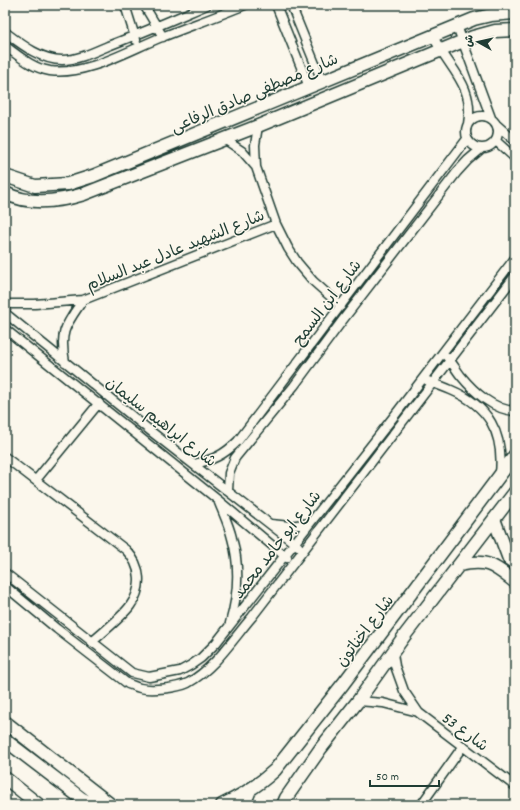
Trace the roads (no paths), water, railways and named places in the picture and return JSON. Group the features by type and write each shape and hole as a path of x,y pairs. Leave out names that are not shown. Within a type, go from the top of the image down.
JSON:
{"street":[{"path":"125,5 139,47"},
{"path":"144,5 163,37"},
{"path":"5,32 37,54 61,60 84,56 207,5"},
{"path":"5,46 35,66 48,71 71,71 98,64 245,5"},
{"path":"276,5 309,87"},
{"path":"291,5 322,81"},
{"name":"شارع مصطفى صادق الرفاعى","path":"5,176 35,186 68,184 93,176 474,19 491,15 515,13"},
{"path":"457,26 491,118 515,141"},
{"name":"شارع مصطفى صادق الرفاعى","path":"5,192 25,200 40,202 69,199 258,126 463,41 495,31 515,30"},
{"path":"432,36 440,51 460,77 465,89 470,109 466,134 467,139 473,145 481,149 489,147 496,141 499,133 497,125"},
{"path":"468,124 472,119 478,116 491,118"},
{"path":"258,126 255,145 256,167 276,224 297,262 313,280 341,306"},
{"path":"224,139 242,151 256,167"},
{"name":"شارع ابن السمح","path":"194,464 219,456 228,451 238,442 467,139"},
{"path":"496,141 515,158"},
{"name":"شارع ابن السمح","path":"228,491 229,473 235,458 294,386 342,321 457,172 481,149"},
{"name":"شارع الشهيد عادل عبد السلام","path":"5,304 36,304 83,300 276,224"},
{"name":"شارع ابو حامد محمد","path":"5,573 132,673 149,677 180,671 191,665 216,643 229,627 395,415 515,258"},
{"name":"شارع ابو حامد محمد","path":"5,586 128,684 140,688 162,689 187,684 214,662 252,617 515,276"},
{"name":"شارع الشهيد عادل عبد السلام","path":"66,362 63,340 64,330 70,318 83,300"},
{"name":"شارع ابراهيم سليمان","path":"5,314 153,433 303,550"},
{"name":"شارع ابراهيم سليمان","path":"5,329 99,403 294,563"},
{"path":"442,352 462,376 485,399 507,411 515,411"},
{"path":"422,379 460,394 474,403 488,416 498,435 501,458 500,476"},
{"path":"36,480 99,403"},
{"name":"شارع اخناتون","path":"222,805 250,790 275,770 411,594 515,455"},
{"path":"5,457 126,550 133,557 138,567 138,587 135,598 129,608 92,642"},
{"path":"283,803 321,748 393,654 405,635 515,492"},
{"path":"218,500 232,537 236,556 236,597 229,627"},
{"path":"494,519 512,561"},
{"path":"270,524 290,526 310,523"},
{"path":"500,570 498,564 499,560 502,558 512,561"},
{"path":"459,565 478,562 486,563 500,570 515,582"},
{"path":"5,596 14,594"},
{"name":"شارع 53","path":"393,654 399,679 404,691 419,712 515,786"},
{"path":"149,677 150,689"},
{"name":"شارع 53","path":"358,700 395,705 419,712"},
{"path":"5,722 111,805"},
{"path":"5,740 81,798 95,805"},
{"path":"421,805 463,746"},
{"path":"5,778 40,805"},
{"path":"244,805 250,790"}]}
